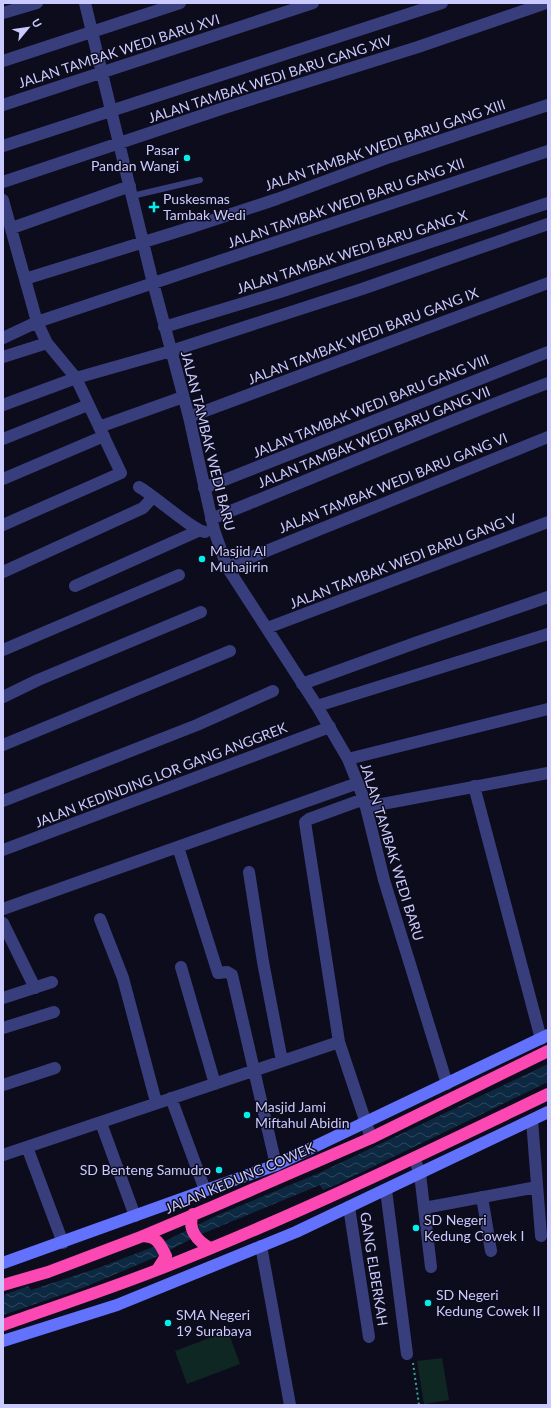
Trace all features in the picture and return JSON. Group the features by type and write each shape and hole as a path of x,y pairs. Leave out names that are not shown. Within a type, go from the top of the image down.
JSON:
{"highway":[{"name":"JALAN KEDUNG COWEK","path":"3,1285 48,1272 144,1236 192,1220 371,1138 548,1051"},
{"path":"3,1325 157,1270 210,1248 414,1158 548,1094"},
{"path":"192,1220 198,1240 210,1248"},
{"path":"144,1236 151,1236 159,1241 166,1256 157,1270"}],"main road":[{"name":"JALAN KEDUNG COWEK","path":"3,1263 276,1165 544,1037"},
{"path":"3,1341 117,1305 261,1246 386,1190 548,1112"}],"street":[{"path":"3,13 37,3"},
{"name":"JALAN TAMBAK WEDI BARU","path":"85,3 93,30 111,111 164,327 189,417 213,525 227,566 268,628 302,684 318,706 348,759 355,784 365,803 384,880 447,1084"},
{"path":"3,61 93,30 180,3"},
{"name":"JALAN TAMBAK WEDI BARU XVI","path":"3,105 313,3"},
{"path":"3,146 442,3"},
{"name":"JALAN TAMBAK WEDI BARU GANG XIV","path":"3,182 119,143 418,47 546,3"},
{"name":"JALAN TAMBAK WEDI BARU GANG XIII","path":"25,279 277,199 390,157 548,105"},
{"name":"JALAN TAMBAK WEDI BARU GANG XII","path":"3,338 37,322 548,151"},
{"path":"12,228 131,191"},
{"path":"3,200 37,322 47,343 76,378 122,473 3,525"},
{"name":"JALAN TAMBAK WEDI BARU GANG X","path":"164,327 280,292 548,203"},
{"path":"3,405 76,378 171,351 362,289 548,224"},
{"name":"JALAN TAMBAK WEDI BARU GANG IX","path":"189,417 548,283"},
{"path":"3,357 47,343"},
{"name":"JALAN TAMBAK WEDI BARU GANG VIII","path":"204,488 548,352"},
{"name":"JALAN TAMBAK WEDI BARU GANG VII","path":"198,531 398,442 548,383"},
{"path":"3,479 101,432 183,397"},
{"path":"3,439 88,405"},
{"name":"JALAN TAMBAK WEDI BARU GANG VI","path":"227,566 547,438"},
{"path":"75,586 198,531 139,487"},
{"path":"3,572 144,508 153,496"},
{"name":"JALAN TAMBAK WEDI BARU GANG V","path":"268,628 548,522"},
{"path":"3,650 179,575"},
{"path":"302,684 410,644 548,598"},
{"path":"3,697 38,680 202,612"},
{"path":"318,706 548,634"},
{"path":"3,745 230,651"},
{"path":"3,801 197,725 273,691"},
{"path":"348,759 548,709"},
{"name":"JALAN KEDINDING LOR GANG ANGGREK","path":"3,850 330,727"},
{"path":"371,1138 339,1042 306,822 309,819 365,803 548,773"},
{"path":"3,909 355,784"},
{"path":"474,786 544,1037"},
{"path":"178,848 218,973 227,972 232,975 276,1165"},
{"path":"249,872 263,962 282,1061"},
{"path":"100,919 123,978 156,1102"},
{"path":"3,923 35,988"},
{"path":"181,967 215,1084"},
{"path":"3,998 52,982"},
{"path":"3,1028 54,1012"},
{"path":"3,1155 101,1123 156,1102 215,1084 339,1042"},
{"path":"3,1085 55,1068"},
{"path":"171,1098 204,1190"},
{"path":"532,1120 541,1193 541,1236"},
{"path":"101,1123 135,1216"},
{"path":"27,1147 62,1243"},
{"path":"414,1158 420,1174 431,1267"},
{"path":"386,1190 407,1354"},
{"path":"424,1208 482,1197 541,1193"},
{"path":"482,1197 491,1251"},
{"name":"GANG ELBERKAH","path":"349,1207 369,1337"},
{"path":"261,1246 290,1405"}],"lane":[{"path":"131,191 200,180"}],"path":[{"path":"407,1354 413,1363 419,1405"}],"green space":[{"path":"228,1331 240,1364 187,1384 175,1351"},
{"path":"442,1358 449,1400 424,1404 417,1361"}],"water":[{"path":"548,1064 548,1082 333,1186 323,1190 320,1185 199,1235 156,1257 85,1287 3,1315 3,1295 28,1286 31,1290 98,1268 153,1247 218,1215 319,1173"}],"place":[{"name":"Pasar Pandan Wangi","path":"187,158"},
{"name":"Puskesmas Tambak Wedi","path":"154,207"},
{"name":"Masjid Al Muhajirin","path":"202,559"},
{"name":"Masjid Jami Miftahul Abidin","path":"247,1115"},
{"name":"SD Benteng Samudro","path":"219,1170"},
{"name":"SD Negeri Kedung Cowek I","path":"416,1228"},
{"name":"SD Negeri Kedung Cowek II","path":"428,1303"},
{"name":"SMA Negeri 19 Surabaya","path":"168,1323"}]}
